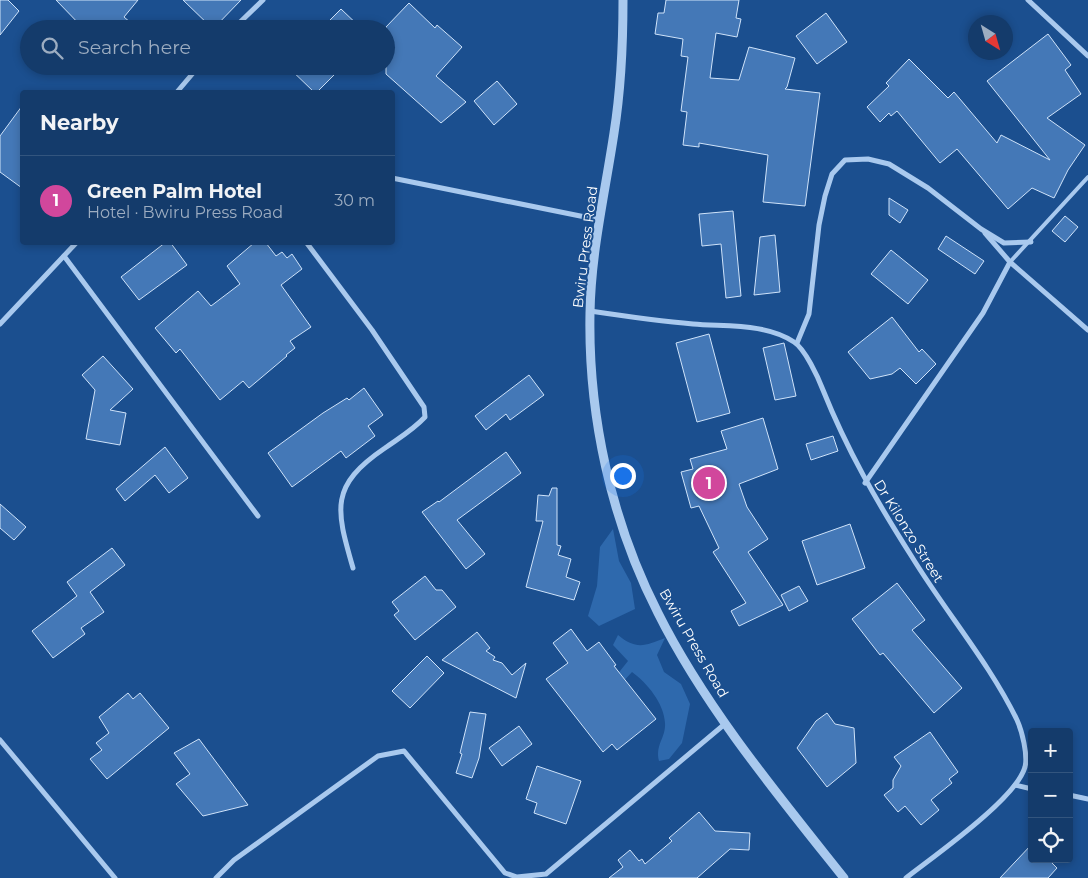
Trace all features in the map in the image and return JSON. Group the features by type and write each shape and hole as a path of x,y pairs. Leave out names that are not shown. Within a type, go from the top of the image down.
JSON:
{"street":[{"path":"242,20 263,0"},
{"name":"Bwiru Press Road","path":"623,0 623,50 615,130 600,220 590,312 591,373 602,452 622,525 657,612 688,665 726,723 844,878"},
{"path":"1028,0 1088,56"},
{"path":"179,90 191,75"},
{"path":"590,312 660,321 746,328 784,336 797,343 809,314 819,225 825,196 832,174 845,160 868,159 889,164 928,188 981,229 1004,243 1031,242"},
{"path":"395,179 600,220"},
{"path":"981,229 1010,262 1088,330"},
{"path":"0,324 74,245"},
{"path":"308,245 372,330 424,407 425,417 415,428 357,469 347,482 340,503 342,529 353,568"},
{"path":"64,256 258,516"},
{"path":"865,482 983,313 1010,262"},
{"name":"Dr Kilonzo Street","path":"797,343 818,377 836,422 865,482 930,586 1002,692 1018,723 1024,745 1025,766 1015,785 994,806 906,878"},
{"path":"216,878 234,860 378,756 404,751 505,873 518,877 546,874 726,723"},
{"path":"0,740 115,878"},
{"path":"1015,785 1028,787"},
{"path":"1073,797 1088,799"},
{"path":"499,878 505,873"}],"lane":[{"path":"1010,262 1031,242 1088,176"}],"shaded area":[{"path":"613,529 619,561 631,583 635,609 599,626 588,616 597,586 600,547"},
{"path":"618,635 636,645 646,645 665,638 657,655 664,672 681,684 690,704 682,743 669,759 659,761 658,750 665,728 664,716 654,694 643,682 632,672 608,698 616,676 628,661 613,645"}],"building":[{"path":"0,0 8,0 19,11 0,35"},
{"path":"56,0 138,0 124,17 128,20 75,20"},
{"path":"183,0 241,0 222,20 204,20"},
{"path":"666,0 739,0 736,18 741,19 737,37 716,33 710,78 739,80 749,47 795,58 785,89 820,93 805,206 763,202 768,155 699,143 699,147 683,145 687,112 681,111 688,57 681,56 683,39 655,34 658,13 664,13"},
{"path":"409,3 435,28 437,25 462,47 436,76 466,102 441,123 387,75 395,75 395,20 393,20"},
{"path":"341,9 353,20 330,20"},
{"path":"826,13 847,42 817,64 796,36"},
{"path":"1048,34 1071,65 1065,70 1081,94 1047,118 1085,145 1068,170 1054,198 1032,188 1008,209 957,149 940,163 897,111 891,116 889,113 880,122 867,107 889,86 886,83 909,59 948,98 954,92 997,143 1001,135 1050,160 987,81"},
{"path":"296,75 334,75 319,90 312,90"},
{"path":"497,81 517,104 494,125 474,101"},
{"path":"20,109 20,187 0,172 0,136"},
{"path":"889,198 908,210 900,223 889,215"},
{"path":"733,211 741,296 726,298 721,244 702,246 699,214"},
{"path":"1065,216 1078,227 1065,242 1052,231"},
{"path":"775,235 780,292 754,295 760,237"},
{"path":"946,236 984,261 975,274 938,249"},
{"path":"162,245 172,245 187,265 139,300 121,277"},
{"path":"252,245 268,245 276,256 282,252 287,258 292,254 302,269 281,285 311,327 290,341 295,348 249,388 243,381 220,400 180,349 176,353 155,328 198,291 211,306 240,284 227,266"},
{"path":"891,250 928,280 908,304 871,274"},
{"path":"892,317 919,352 922,349 936,364 916,384 900,368 892,374 870,379 848,352"},
{"path":"709,334 730,413 697,422 676,343"},
{"path":"784,343 796,396 775,400 763,348"},
{"path":"103,356 133,389 110,410 126,413 120,445 86,439 95,390 82,375"},
{"path":"529,375 544,395 510,420 506,414 486,430 475,416"},
{"path":"364,388 383,415 368,426 375,436 346,458 341,451 292,487 268,453 323,413 347,398 349,400"},
{"path":"763,418 778,469 739,484 747,507 768,539 748,552 783,605 739,626 731,611 746,603 713,552 719,548 699,506 691,508 681,472 693,469 690,459 727,449 721,431"},
{"path":"833,436 838,451 811,460 806,444"},
{"path":"165,447 188,478 169,493 155,475 125,501 116,489"},
{"path":"506,452 521,473 457,520 485,554 466,569 422,512 439,502"},
{"path":"552,488 557,488 557,545 561,546 558,555 571,559 566,577 580,582 574,600 526,587 543,521 536,521 538,495 549,496"},
{"path":"0,504 26,527 14,540 0,528"},
{"path":"850,524 865,568 817,585 802,541"},
{"path":"112,548 125,565 90,592 104,612 81,628 85,634 53,658 32,631 77,596 67,582"},
{"path":"425,576 436,590 442,590 456,607 415,640 394,615 399,611 392,602"},
{"path":"897,583 925,620 912,630 962,688 934,713 883,653 880,655 852,619"},
{"path":"799,586 808,601 789,611 781,595"},
{"path":"571,629 587,651 599,642 616,665 614,666 656,719 617,750 612,744 603,752 546,679 568,663 553,643"},
{"path":"477,632 490,648 486,651 495,657 493,660 502,663 512,675 526,663 516,698 442,660"},
{"path":"427,656 444,673 410,708 392,691"},
{"path":"128,693 133,699 140,693 169,728 107,779 90,759 102,750 96,743 109,733 99,717"},
{"path":"470,712 486,714 479,758 472,778 456,773 462,754 460,753"},
{"path":"827,713 835,724 854,728 856,763 827,787 797,748 816,721"},
{"path":"519,726 532,744 502,766 489,748"},
{"path":"930,732 958,772 949,779 952,783 931,800 939,810 921,825 905,806 898,812 884,795 893,788 893,780 901,766 894,757"},
{"path":"199,739 248,805 203,816 176,784 190,774 174,753"},
{"path":"537,766 581,781 566,824 534,813 537,803 526,799"},
{"path":"699,812 715,831 750,833 749,850 730,849 697,878 609,878 623,867 618,860 630,850 639,861 642,859 645,864 672,841 669,838"},
{"path":"1028,848 1028,863 1052,863 1057,868 1048,878 1000,878"}],"place":[{"name":"Green Palm Hotel","path":"709,483"}]}
